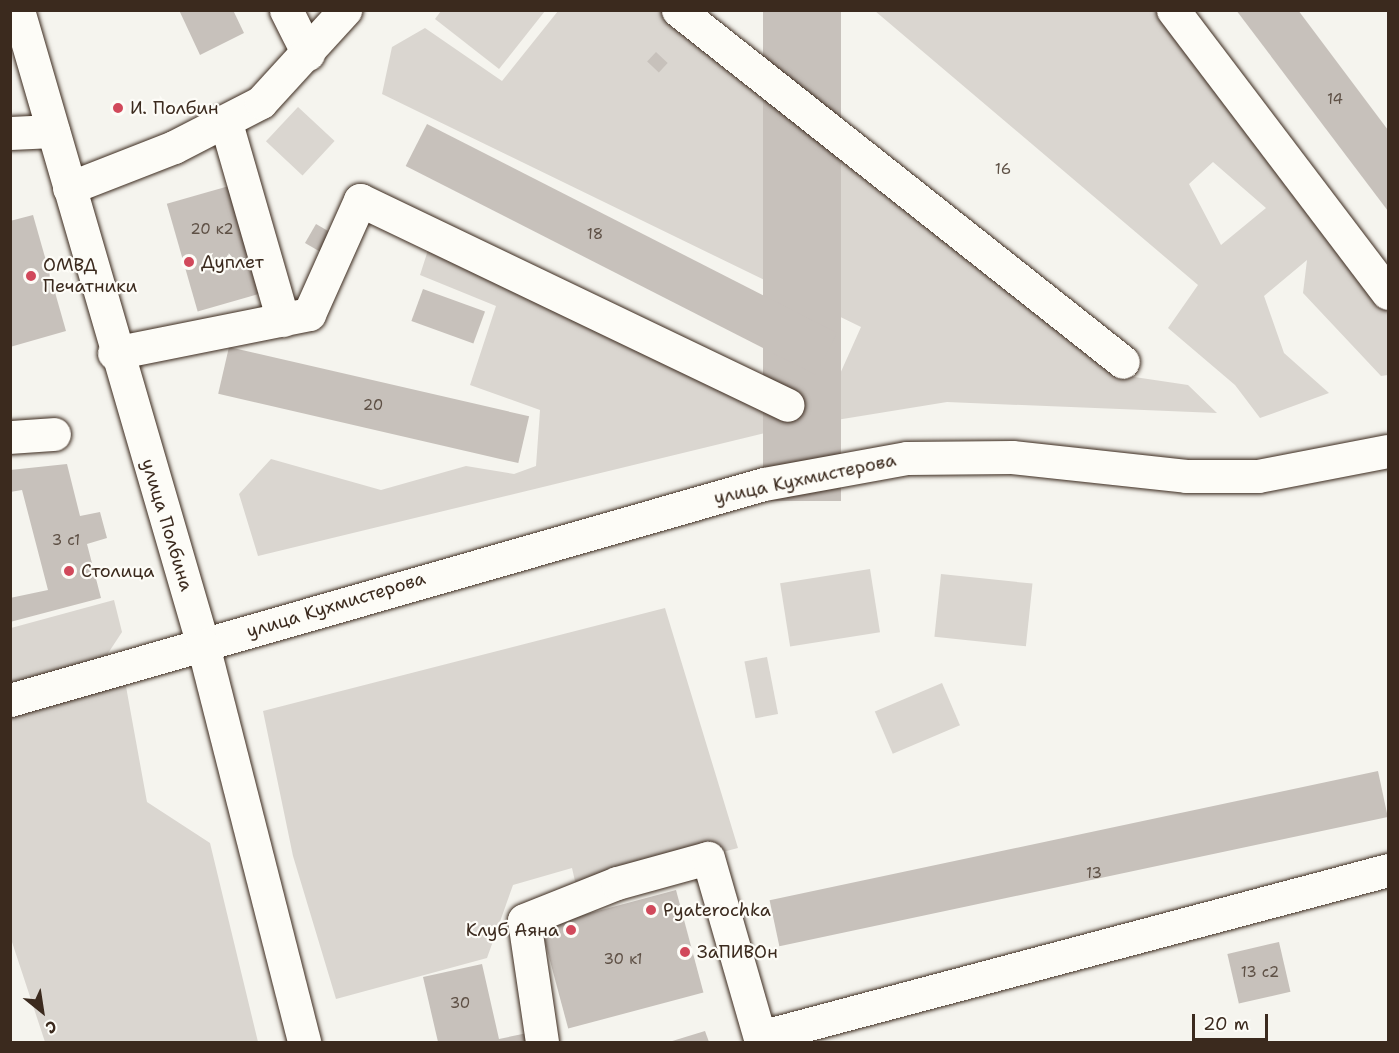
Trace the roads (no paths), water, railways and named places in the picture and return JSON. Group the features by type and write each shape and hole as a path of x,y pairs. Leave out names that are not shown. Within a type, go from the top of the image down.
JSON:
{"street":[{"name":"улица Полбина","path":"18,10 114,353 202,645 304,1042"},
{"path":"286,10 308,54"},
{"path":"69,188 116,173 226,123 261,102 308,54 345,10"},
{"path":"678,10 1123,362"},
{"path":"1173,10 1389,293"},
{"path":"226,123 282,320"},
{"path":"10,134 53,131"},
{"path":"114,353 309,314 360,200 787,405"},
{"path":"10,437 54,434"},
{"name":"улица Кухмистерова","path":"10,700 741,490 907,458 1012,457 1186,476 1258,476 1389,451"},
{"path":"542,1042 524,920 617,883 708,858 761,1040 1389,870"}],"place":[{"name":"И. Полбин","path":"118,108"},
{"name":"Дуплет","path":"189,262"},
{"name":"ОМВД Печатники","path":"31,276"},
{"name":"Столица","path":"69,571"},
{"name":"Pyaterochka","path":"651,910"},
{"name":"Клуб Аяна","path":"571,930"},
{"name":"ЗаПИВОн","path":"685,952"}]}
